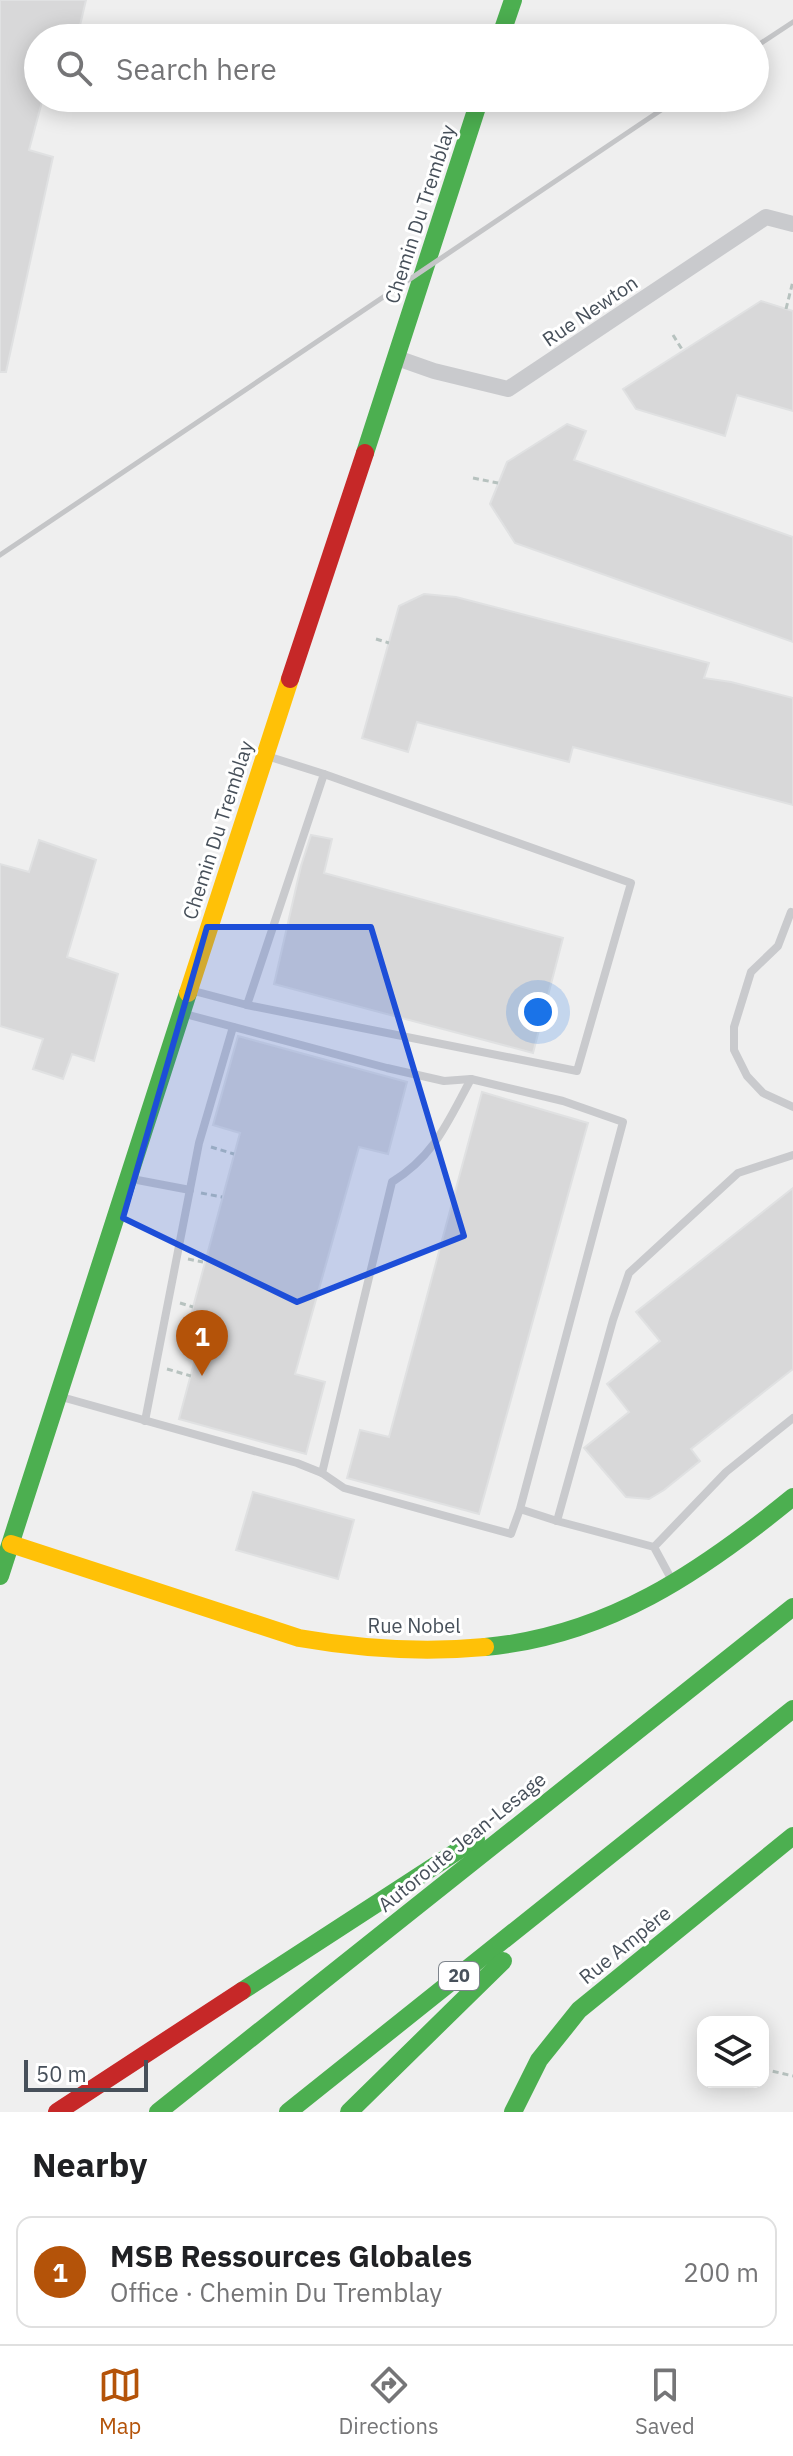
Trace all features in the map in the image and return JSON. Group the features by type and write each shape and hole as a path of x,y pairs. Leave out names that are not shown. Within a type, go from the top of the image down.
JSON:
{"main road":[{"path":"505,24 513,0"},
{"name":"Chemin Du Tremblay","path":"0,1576 476,112"},
{"name":"Rue Nobel","path":"11,1544 270,1630 336,1645 386,1650 471,1648 547,1635 621,1611 674,1585 731,1546 793,1497"},
{"name":"Autoroute Jean-Lesage","path":"158,2112 793,1607"},
{"name":"20","path":"288,2112 793,1709"},
{"path":"57,2112 607,1754"},
{"name":"Rue Ampère","path":"513,2112 547,2047 579,2010 793,1836"},
{"path":"349,2112 630,1838"}],"street":[{"name":"Rue Newton","path":"397,358 434,371 508,389 766,217 793,224"}],"lane":[{"path":"189,990 247,1005 577,1071 631,883 265,755"},
{"path":"247,1005 324,774"},
{"path":"791,912 778,946 751,972 734,1027 734,1050 747,1076 763,1093 793,1107"},
{"path":"58,1396 297,1463 322,1473 344,1488 511,1534 520,1509 623,1122 563,1101 471,1079 444,1081 387,1068 181,1013"},
{"path":"145,1421 199,1143 233,1027"},
{"path":"322,1473 392,1182 415,1167 434,1146 471,1079"},
{"path":"557,1521 629,1273 738,1173 793,1155"},
{"path":"128,1178 190,1190"},
{"path":"654,1547 726,1472 793,1418"},
{"path":"520,1509 654,1547 674,1585"}],"path":[{"path":"786,309 793,281"},
{"path":"673,335 683,351"},
{"path":"473,478 498,483"},
{"path":"376,639 389,643"},
{"path":"220,1150 234,1154"},
{"path":"211,1195 222,1197"},
{"path":"179,1372 191,1376"},
{"path":"769,2070 793,2076"}],"highlighted area":[{"path":"207,927 371,927 464,1236 297,1302 123,1218"}],"building":[{"path":"0,0 86,0 80,24 24,24 24,112 39,112 29,150 53,157 6,372 0,372"},
{"path":"761,301 793,311 793,411 737,395 725,436 636,409 623,389"},
{"path":"567,424 586,431 574,460 793,537 793,642 515,543 490,504 507,462"},
{"path":"424,594 456,597 709,663 704,678 793,698 793,805 573,747 569,762 417,722 408,752 362,738 399,606"},
{"path":"311,835 332,839 324,873 563,938 533,1053 274,984"},
{"path":"39,840 96,860 67,957 118,974 94,1061 72,1054 63,1079 33,1069 43,1039 0,1026 0,864 29,872"},
{"path":"238,1036 407,1082 388,1154 359,1147 295,1374 325,1382 306,1454 179,1419 202,1333 189,1331 193,1307 240,1133 213,1125"},
{"path":"482,1092 588,1123 479,1514 347,1478 360,1430 389,1437"},
{"path":"793,1188 793,1369 691,1449 700,1461 664,1490 649,1499 626,1497 584,1448 629,1412 607,1384 660,1341 636,1312"},
{"path":"253,1492 354,1520 338,1579 236,1550"}],"railway":[{"path":"769,38 793,22"},
{"path":"0,555 658,112"}],"traffic: fast":[{"path":"505,24 513,0"},
{"path":"365,453 475,112"},
{"path":"0,1576 188,993"},
{"path":"485,1647 572,1629 650,1596 723,1551 793,1497"},
{"path":"158,2112 793,1607"},
{"path":"288,2112 793,1709"},
{"path":"513,2112 539,2060 579,2010 793,1836"},
{"path":"242,1991 476,1839"},
{"path":"349,2112 503,1961"}],"traffic: slow":[{"path":"188,993 290,679"},
{"path":"11,1544 299,1638 392,1649 485,1647"}],"traffic: jam":[{"path":"290,679 365,453"},
{"path":"57,2112 242,1991"}],"place":[{"name":"MSB Ressources Globales","path":"202,1376"}]}
